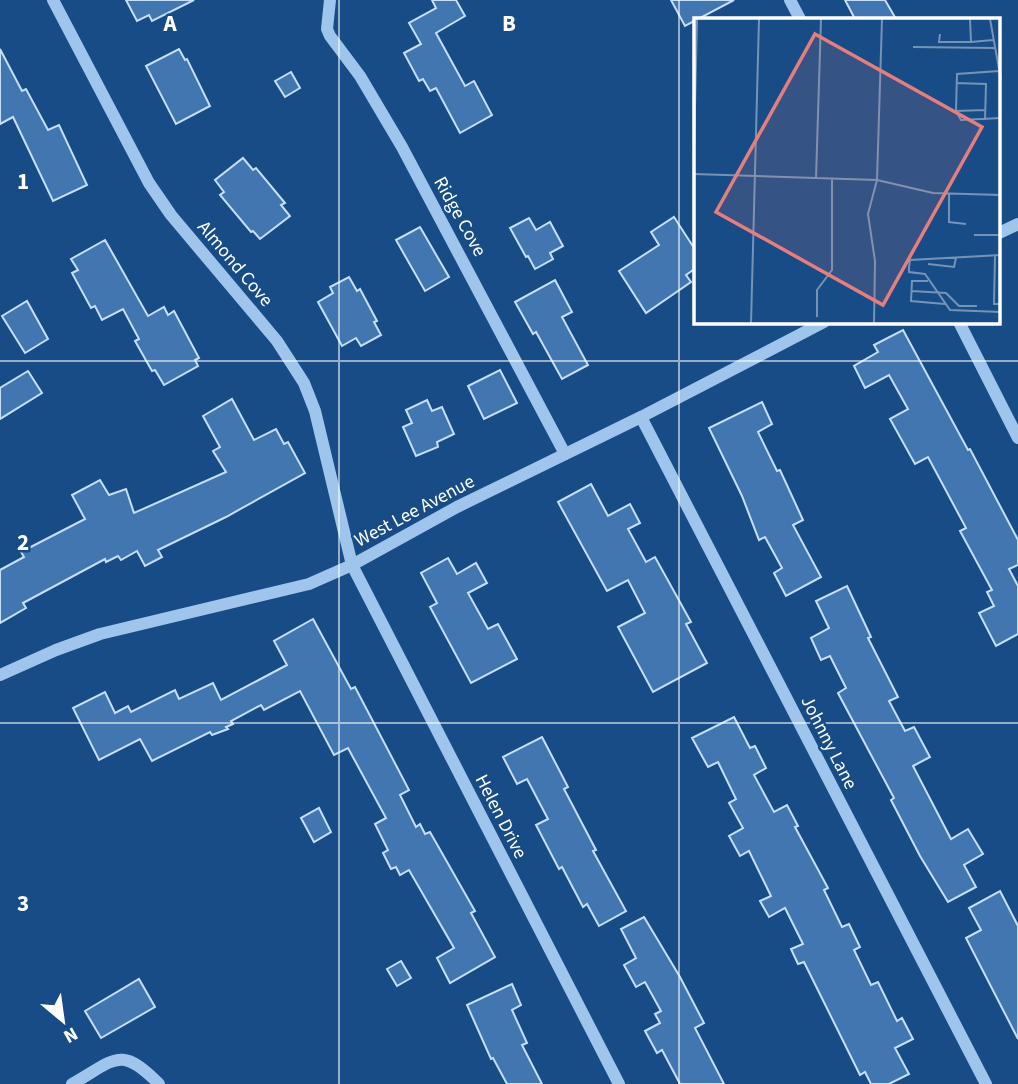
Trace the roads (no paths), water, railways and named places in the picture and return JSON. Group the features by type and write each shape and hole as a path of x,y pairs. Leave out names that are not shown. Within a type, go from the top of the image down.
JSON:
{"street":[{"name":"Almond Cove","path":"53,0 149,183 171,215 277,341 304,383 315,411 352,565"},
{"name":"Ridge Cove","path":"330,0 327,29 330,36 360,76 402,147 565,454"},
{"path":"790,0 799,18"},
{"path":"1000,233 1018,224"},
{"name":"West Lee Avenue","path":"0,675 100,634 309,584 352,565 457,507 641,417 820,324"},
{"path":"960,324 1018,438"},
{"name":"Johnny Lane","path":"641,417 986,1084"},
{"name":"Helen Drive","path":"352,565 619,1084"},
{"path":"72,1084 117,1059 131,1060 159,1084"}]}
